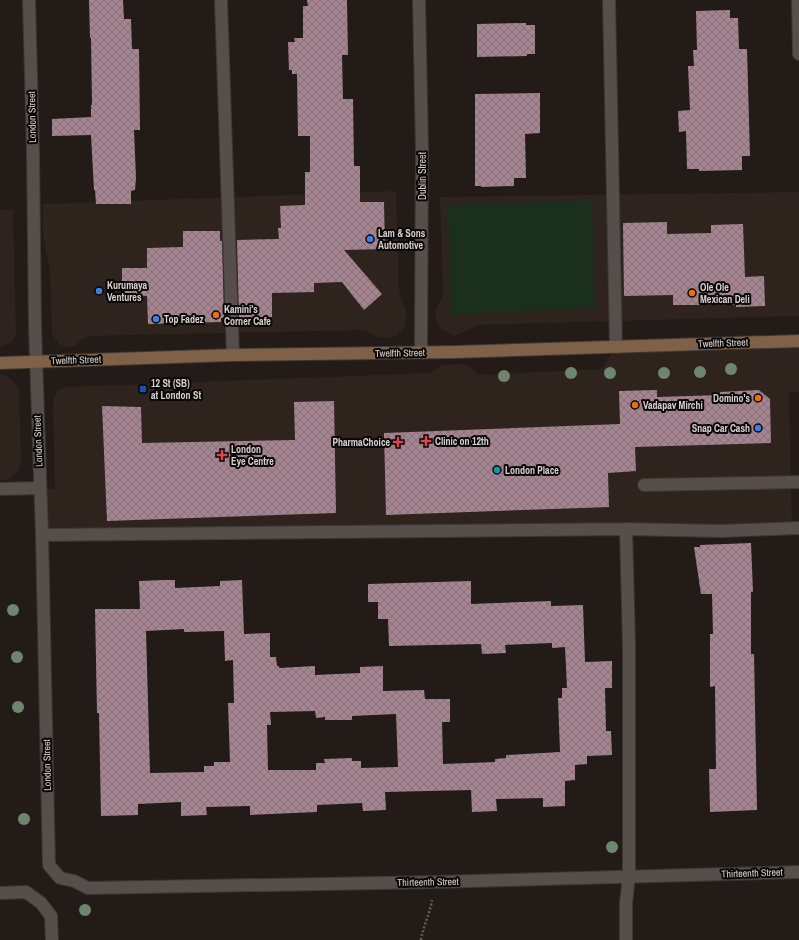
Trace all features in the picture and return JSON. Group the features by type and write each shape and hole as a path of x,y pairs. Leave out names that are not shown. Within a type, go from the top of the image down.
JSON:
{"street":[{"name":"London Street","path":"29,0 36,361 50,865 60,878"},
{"path":"221,0 233,355"},
{"name":"Dublin Street","path":"418,0 422,148 421,352"},
{"path":"609,0 616,347"},
{"path":"798,0 799,54"},
{"name":"Twelfth Street","path":"0,363 233,355 421,352 799,341"},
{"path":"644,485 799,482"},
{"path":"0,489 40,488"},
{"path":"42,535 626,529 722,531 799,528"},
{"path":"626,529 629,646 629,876 626,903 626,940"},
{"name":"Thirteenth Street","path":"60,878 74,881 88,888 435,882 799,872"},
{"path":"0,893 26,892 41,903 51,916 52,940"}],"path":[{"path":"421,940 422,931 431,911 435,882"}],"shaded area":[{"path":"396,191 399,291 407,313 404,327 397,335 391,338 377,337 364,330 89,336 71,347 59,344 52,334 50,273 43,234 43,204"},
{"path":"799,192 799,316 476,325 469,330 454,336 443,330 436,320 436,309 443,293 440,197"},
{"path":"13,209 16,334 10,343 0,347 0,210"},
{"path":"799,341 799,392 789,393 792,529 42,535 40,488 55,489 53,406 54,397 57,391 64,387 430,373 443,365 461,364 467,365 479,375 601,369 616,347"},
{"path":"0,375 4,375 11,379 19,391 21,460 18,471 12,477 0,481"}],"green space":[{"path":"592,200 595,308 451,314 448,205"}],"building":[{"path":"89,0 123,0 124,19 131,19 132,49 139,49 140,130 134,130 136,178 135,190 131,191 131,204 96,204 91,135 52,136 52,119 91,117 91,38"},
{"path":"307,0 347,0 348,55 342,55 343,99 353,99 354,166 360,166 360,202 384,202 385,249 344,250 382,294 364,310 342,282 314,283 314,292 272,293 272,317 239,318 237,240 279,239 278,228 281,228 280,206 305,205 305,172 310,172 310,136 298,136 297,74 292,74 292,70 289,70 288,42 295,42 294,38 303,38 303,6 308,6"},
{"path":"730,10 730,18 738,18 739,49 747,49 750,156 742,156 742,170 699,171 699,169 687,169 686,131 679,132 678,111 690,110 688,66 694,66 693,50 697,50 696,11"},
{"path":"526,23 526,25 535,25 535,54 527,54 527,56 477,57 477,24"},
{"path":"540,93 540,133 525,134 526,178 514,178 514,186 475,186 475,94"},
{"path":"667,222 667,234 711,233 711,225 743,224 745,277 764,276 765,306 736,307 736,305 673,305 673,295 624,296 623,223"},
{"path":"183,231 220,231 220,241 222,241 224,318 221,318 221,322 148,324 147,296 136,296 136,293 122,293 122,268 147,268 147,248 183,247"},
{"name":"London Place","path":"657,390 657,397 720,395 720,392 759,390 770,399 771,443 635,447 636,471 608,473 609,507 386,515 384,433 620,424 619,391"},
{"path":"334,401 336,513 107,521 102,406 141,407 142,443 295,440 294,402"},
{"path":"751,543 753,592 751,592 751,654 754,654 757,810 710,812 709,769 716,769 715,686 710,687 710,634 713,634 712,594 701,594 694,547 700,547 700,545"},
{"path":"175,580 175,588 220,586 220,581 242,580 244,634 270,633 270,657 276,657 277,666 279,666 279,668 315,666 315,675 360,673 360,667 383,666 383,691 424,690 425,699 450,699 450,722 442,722 443,764 495,762 495,759 506,758 506,755 560,752 558,698 562,698 562,688 567,688 565,647 552,648 552,643 505,645 506,653 482,654 481,644 389,646 388,619 378,619 378,602 368,602 368,584 471,581 471,604 551,601 551,606 583,605 585,662 612,661 612,688 605,688 606,731 611,731 612,755 587,756 587,764 575,765 575,780 565,781 565,806 543,807 543,798 496,799 497,811 472,812 471,790 385,792 386,810 363,811 362,803 317,805 317,812 250,815 250,806 206,807 207,815 181,816 181,802 138,804 138,815 101,816 95,609 140,609 139,581","holes":["184,629 184,632 224,631 225,661 233,660 234,703 228,703 230,762 214,762 214,766 204,766 204,772 150,773 146,631","315,711 316,718 325,717 325,720 352,720 352,716 396,714 398,767 361,768 361,761 352,761 352,758 324,759 325,763 316,763 316,770 268,770 267,725 271,725 270,712"]}],"place":[{"name":"Lam & Sons Automotive","path":"370,239"},
{"name":"Kurumaya Ventures","path":"99,291"},
{"name":"Ole Ole Mexican Deli","path":"692,293"},
{"name":"Kamini's Corner Cafe","path":"216,315"},
{"name":"Top Fadez","path":"156,319"},
{"name":"12 St (SB) at London St","path":"143,389"},
{"name":"Domino's","path":"758,398"},
{"name":"Vadapav Mirchi","path":"635,405"},
{"name":"Snap Car Cash","path":"758,428"},
{"name":"Clinic on 12th","path":"426,441"},
{"name":"PharmaChoice","path":"398,442"},
{"name":"London Eye Centre","path":"222,455"},
{"name":"London Place","path":"497,470"}]}
